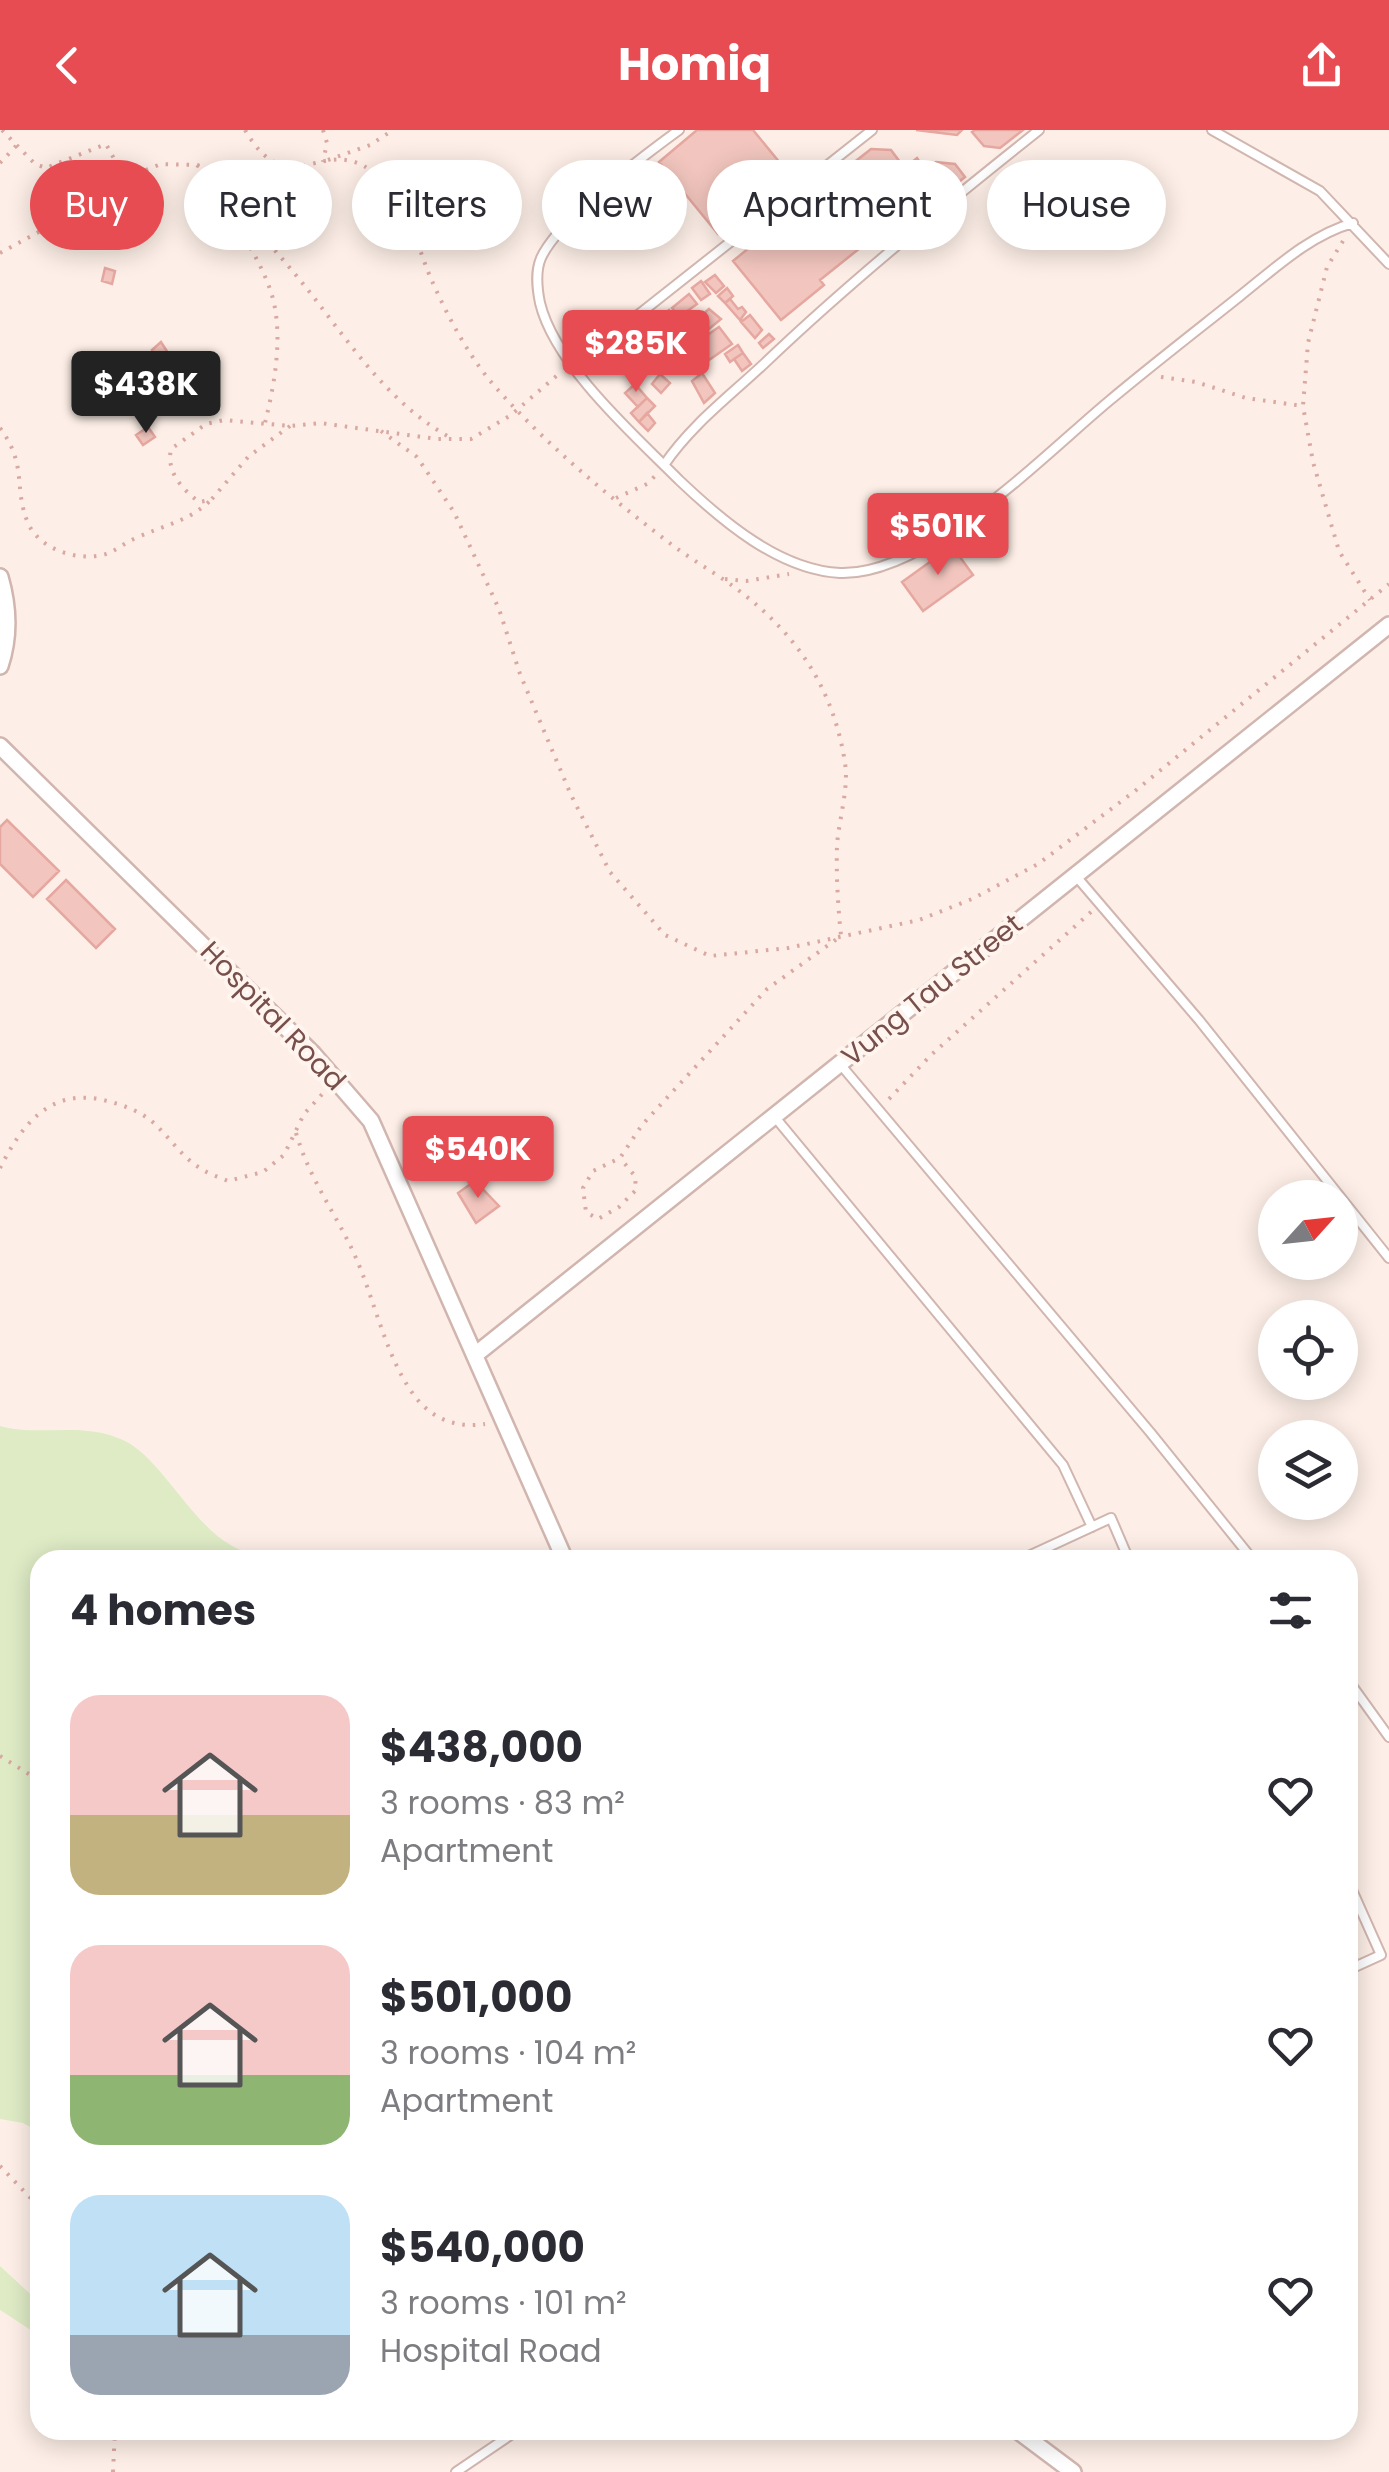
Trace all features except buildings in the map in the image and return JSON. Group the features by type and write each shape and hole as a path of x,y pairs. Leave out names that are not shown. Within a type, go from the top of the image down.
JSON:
{"street":[{"path":"0,578 8,628 0,666"},
{"name":"Vung Tau Street","path":"475,1356 1389,625"},
{"name":"Hospital Road","path":"0,746 337,1078 371,1121 561,1550"},
{"path":"1030,2440 1073,2472"}],"lane":[{"path":"679,130 636,162 552,239 539,262 536,287 542,312 603,404 692,492 760,546 784,560 839,573 894,563 977,512 1141,374 1323,233 1353,223"},
{"path":"572,362 614,334 872,130"},
{"path":"664,465 700,420 798,328 1038,130"},
{"path":"1212,130 1320,191 1389,264"},
{"path":"1075,875 1200,1020 1389,1258"},
{"path":"840,1064 1245,1550"},
{"path":"774,1116 1064,1465 1092,1527"},
{"path":"1042,1550 1110,1518 1124,1550"},
{"path":"1358,1692 1384,1724 1389,1737"},
{"path":"1358,1903 1381,1955 1358,1965"},
{"path":"456,2472 503,2440"}],"path":[{"path":"2,130 32,160"},
{"path":"245,130 252,143 271,160"},
{"path":"322,130 326,143 323,160"},
{"path":"329,160 370,145 393,130"},
{"path":"66,160 106,144 115,160"},
{"path":"0,163 18,145"},
{"path":"332,162 365,166 390,189 416,235 431,280 472,357 532,428 580,472 783,630 817,673 837,725 846,768 837,850 841,936"},
{"path":"1353,223 1327,268 1308,343 1303,406 1339,551 1370,600"},
{"path":"0,253 30,237"},
{"path":"250,250 272,293 278,341 265,424"},
{"path":"273,250 382,384 407,410 453,439"},
{"path":"211,500 199,502 187,492 175,478 169,460 171,449 206,424 224,420 290,426 320,423 471,438 495,427 572,362"},
{"path":"1141,374 1196,382 1246,398 1303,406"},
{"path":"0,428 12,445 21,473 29,527 49,547 91,558 196,515 248,457 290,426"},
{"path":"381,431 417,457 454,512 499,609 520,674 571,795 610,872 665,935 710,956 788,948 919,920 972,900 1038,864 1135,791 1389,584"},
{"path":"616,498 647,484 664,465"},
{"path":"721,578 746,582 808,568"},
{"path":"878,1110 946,1041 1100,904"},
{"path":"620,1158 635,1176 636,1190 619,1207 598,1219 586,1212 582,1188 593,1170 620,1158 642,1125 767,988 841,936"},
{"path":"0,1168 21,1130 42,1108 60,1100 85,1097 118,1103 148,1118 198,1168 228,1182 263,1172 284,1155 304,1114 337,1078"},
{"path":"296,1133 306,1168 356,1257 389,1346 418,1399 446,1422 468,1427 503,1417"},
{"path":"0,1756 30,1775"},
{"path":"0,2166 30,2198"},
{"path":"113,2472 115,2440"}],"green space":[{"path":"0,1426 92,1431 136,1448 215,1534 242,1550 30,1550 30,2127 0,2119"},
{"path":"0,2266 30,2294 30,2330 0,2310"}]}
